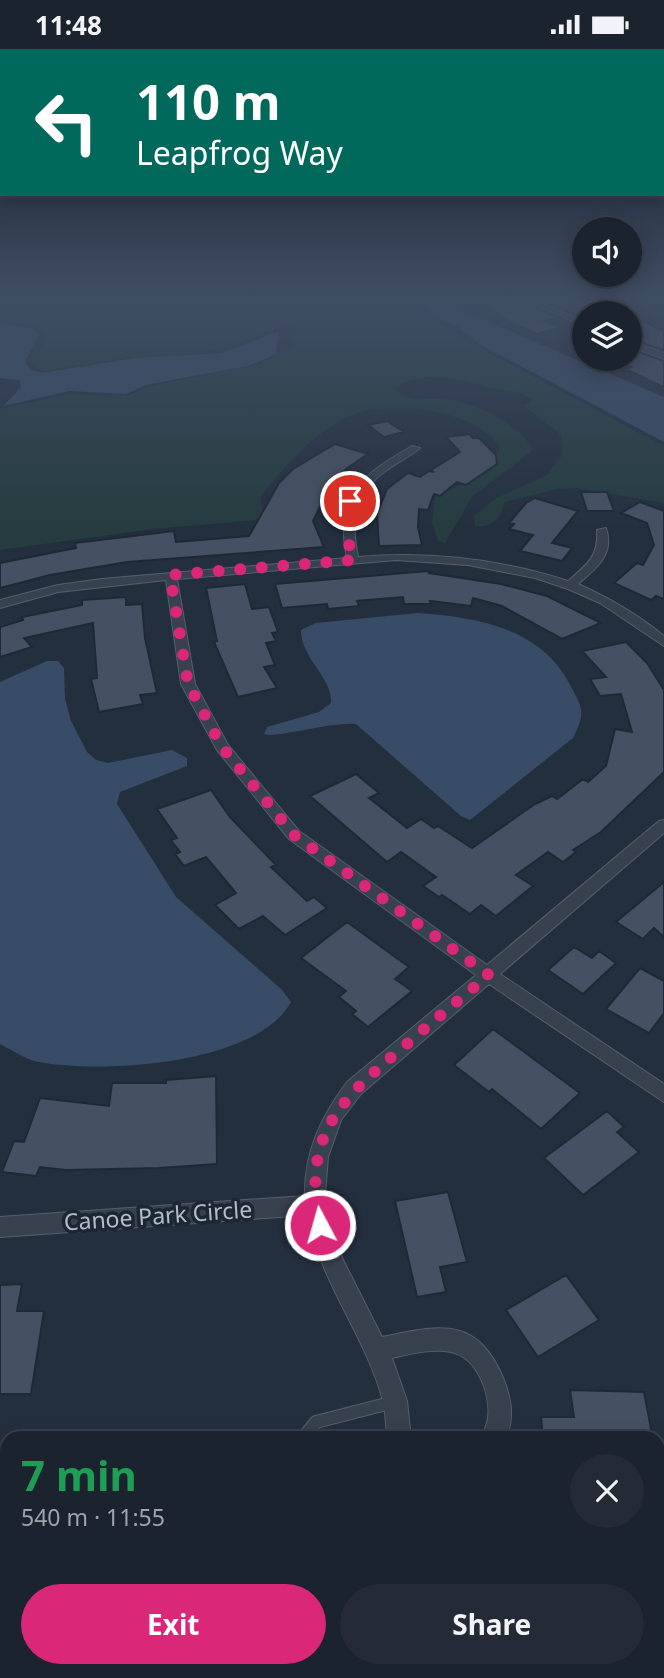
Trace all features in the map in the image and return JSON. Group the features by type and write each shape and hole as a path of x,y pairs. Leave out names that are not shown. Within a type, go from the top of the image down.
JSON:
{"street":[{"path":"354,560 346,535 350,501 378,470 415,448"},
{"path":"570,585 599,560 605,547 602,530"},
{"path":"0,604 58,589 170,575 354,560 438,558 488,563 570,585 639,621 664,642"},
{"path":"170,575 188,684 222,747 294,835 489,975 664,1094"},
{"path":"398,1431 396,1402 376,1350 324,1245 316,1205 317,1160 332,1119 354,1088 664,825"},
{"name":"Canoe Park Circle","path":"0,1227 316,1205"},
{"path":"376,1350 442,1338 463,1341 473,1348 489,1368 499,1402 500,1422 496,1431"}],"lane":[{"path":"309,1431 316,1422 396,1402"}],"green space":[{"path":"200,376 532,376 664,446 664,503 576,488 557,489 505,502 495,521 475,526 474,516 496,498 547,475 563,454 560,434 524,406 532,400 523,394 456,379 433,377 421,378 393,388 415,399 451,400 486,411 519,432 533,450 472,497 445,543 438,541 432,523 435,497 490,471 500,447 488,434 453,416 410,408 388,408 352,415 314,439 279,474 261,497 263,515 256,520 153,529 0,550 0,409 68,394 127,396 150,386"}],"water":[{"path":"194,376 146,385 126,394 69,391 3,406 21,388 20,380 0,378"},
{"path":"539,376 615,376 664,397 664,442"},
{"path":"418,613 484,622 524,638 557,664 580,705 580,722 573,738 470,820 461,816 356,724 264,734 267,727 319,712 331,703 327,685 306,649 301,630 316,623"},
{"path":"47,661 58,661 64,668 65,699 71,721 87,752 96,760 108,763 172,750 187,758 187,766 120,792 117,804 176,897 281,989 291,1002 273,1023 246,1040 213,1052 176,1060 100,1067 34,1061 0,1044 0,682"}],"building":[{"path":"640,376 664,376 664,387"},
{"path":"387,421 404,432 384,437 368,425"},
{"path":"469,434 473,438 479,438 496,455 497,464 466,485 457,482 440,496 434,494 428,510 419,509 418,527 422,545 379,546 377,514 387,489 408,473 420,477 429,471 434,472 431,470 460,452 446,437"},
{"path":"335,444 368,454 346,469 329,488 313,521 324,547 127,562 50,575 0,588 0,563 76,548 75,543 174,531 176,542 249,536 279,483 293,469"},
{"path":"581,492 607,492 614,511 587,511"},
{"path":"535,498 578,511 552,543 572,548 562,561 520,551 533,535 509,529 514,524 509,523 526,503"},
{"path":"640,502 664,511 664,599 656,596 651,600 614,583 637,563 643,565 654,545 647,523 621,513"},
{"path":"428,571 501,584 547,596 601,623 562,639 502,606 473,598 471,606 430,601 431,604 404,604 403,597 357,601 359,606 328,609 327,604 282,608 275,584"},
{"path":"245,584 252,609 269,607 278,632 272,633 276,641 266,643 275,665 264,667 277,688 238,697 214,642 217,641 206,588"},
{"path":"126,597 126,605 142,604 145,638 157,693 140,695 143,704 99,712 91,679 97,678 93,623 24,638 32,647 0,657 0,627 23,620 22,617 82,605 82,600"},
{"path":"626,642 647,663 664,690 664,772 601,832 573,850 576,852 563,862 548,852 516,875 533,886 496,916 481,905 470,914 442,895 439,897 423,886 436,877 401,852 387,862 310,796 356,774 379,793 369,798 407,828 421,819 434,828 438,826 472,848 535,804 552,796 557,799 583,779 588,782 606,766 615,729 632,732 621,694 600,696 590,679 606,677 582,651"},
{"path":"211,790 230,817 276,865 271,867 307,901 314,897 327,908 285,935 263,916 239,929 215,905 236,893 206,857 184,866 175,854 180,852 171,840 177,838 157,809"},
{"path":"664,882 664,937 654,928 643,939 616,922"},
{"path":"347,922 409,967 395,979 412,991 368,1027 352,1014 356,1011 339,997 346,991 301,958"},
{"path":"574,947 592,958 599,951 616,963 583,994 548,970"},
{"path":"640,968 664,981 664,1013 649,1033 606,1009"},
{"path":"493,1029 580,1093 541,1129 492,1089 489,1092 454,1065"},
{"path":"216,1076 217,1164 66,1170 40,1167 36,1176 2,1172 14,1141 24,1142 40,1098 109,1106 112,1083 166,1083 166,1080"},
{"path":"607,1111 624,1127 617,1132 639,1152 583,1195 544,1158"},
{"path":"448,1192 467,1262 440,1267 446,1292 417,1297 395,1201"},
{"path":"566,1275 599,1320 538,1357 506,1310"},
{"path":"22,1284 17,1311 44,1311 31,1394 0,1394 0,1285"},
{"path":"570,1390 644,1392 651,1431 542,1431 541,1417 574,1417"}],"route":[{"path":"320,1225 316,1205 317,1160 332,1119 354,1088 489,975 294,835 222,747 188,684 170,575 354,560 346,535 350,501"}]}
